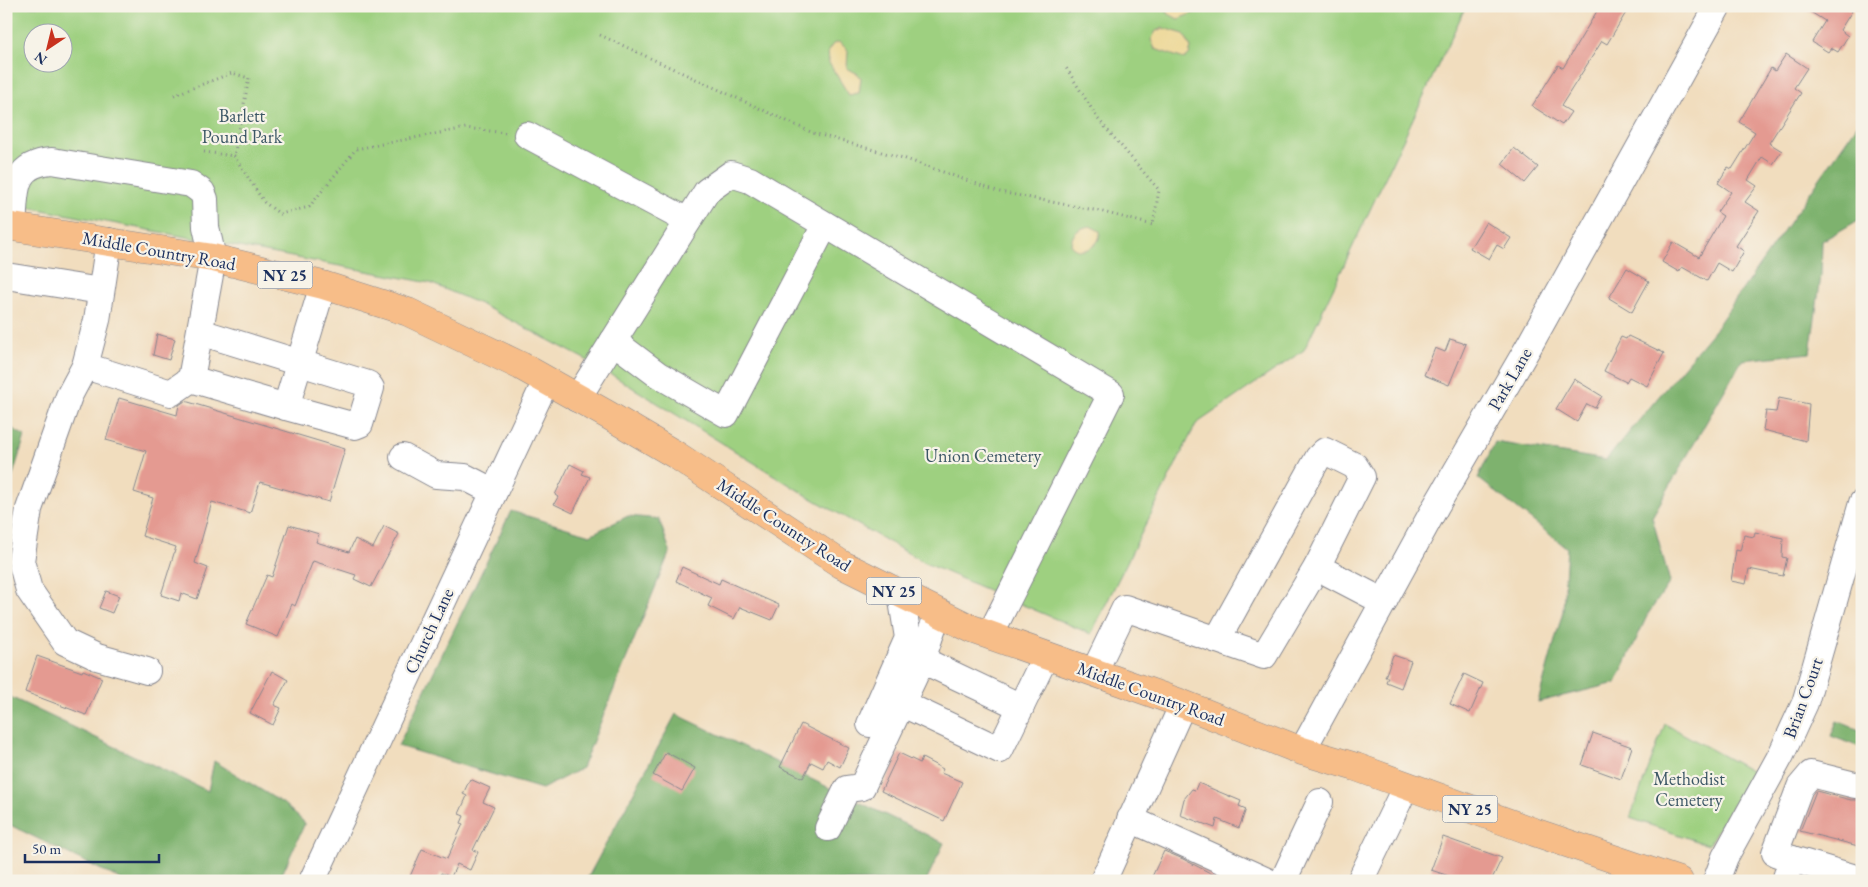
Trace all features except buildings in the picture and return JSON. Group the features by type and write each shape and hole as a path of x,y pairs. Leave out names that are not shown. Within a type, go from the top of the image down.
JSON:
{"main road":[{"name":"Middle Country Road","path":"10,227 214,258 323,285 408,312 520,366 676,455 841,564 938,612 990,635 1183,704 1302,751 1356,767 1678,881"}],"street":[{"name":"Park Lane","path":"1302,751 1718,6"},
{"path":"527,135 688,221"},
{"path":"10,227 23,171 31,165 52,161 191,184 198,187 205,199 206,227 214,258 191,379 170,393 84,366"},
{"path":"577,399 707,191 731,174 750,180 1111,394 990,635"},
{"path":"613,341 657,374 726,414 825,225"},
{"path":"109,242 97,320 84,366 69,396 29,509 21,561 29,590 65,642 97,657 147,671"},
{"path":"6,276 102,291"},
{"path":"286,407 323,285"},
{"path":"191,379 355,426 360,424 371,388 368,384 200,332"},
{"name":"Church Lane","path":"312,881 546,381"},
{"path":"1094,672 1126,608 1217,640 1264,656 1317,567 1362,477 1355,466 1325,451 1318,458 1217,640"},
{"path":"402,458 436,475 465,478 494,492"},
{"name":"Brian Court","path":"1716,881 1725,856 1781,755 1805,703 1862,503"},
{"path":"1317,567 1384,602"},
{"path":"870,724 908,638 901,594"},
{"path":"828,828 847,789 862,787 922,660 938,612"},
{"path":"901,703 1000,750 1046,655"},
{"path":"922,660 1021,707"},
{"path":"1103,881 1183,704"},
{"path":"1854,785 1811,774 1800,787 1775,853 1788,870 1862,880"},
{"path":"1360,881 1406,786"},
{"path":"1283,881 1320,802"},
{"path":"1130,819 1266,881"}],"path":[{"path":"600,35 813,133 903,158 1000,192 1099,211 1153,225 1160,190 1098,119 1065,66"},
{"path":"174,95 232,73 250,78 234,156 264,202 280,214 309,206 356,148 466,128 527,135"},
{"path":"204,152 234,156"}],"green space":[{"path":"6,6 1466,6 1304,350 1196,424 1091,634 927,564 806,495 596,365 480,304 430,283 6,203"},
{"path":"1862,118 1862,218 1822,241 1821,276 1810,353 1742,360 1652,517 1670,582 1648,614 1616,683 1538,702 1563,611 1567,548 1478,478 1495,442 1606,460 1715,329"},
{"path":"6,425 25,436 6,497"},
{"path":"511,511 590,535 628,516 659,519 670,551 582,768 542,789 398,746"},
{"path":"6,695 208,791 214,761 284,804 305,823 279,881 124,881 6,823"},
{"path":"676,714 944,843 926,881 586,881"},
{"path":"1837,721 1862,731 1862,748 1831,736"},
{"name":"Methodist Cemetery","path":"1665,724 1753,772 1708,845 1630,818"}],"sand":[{"path":"1203,6 1201,10 1178,19 1167,13 1166,7"},
{"path":"1163,28 1184,34 1191,48 1189,55 1184,59 1155,49 1151,40 1156,31"},
{"path":"839,42 848,50 847,68 858,74 861,78 859,93 849,95 829,63 828,51 833,44"},
{"path":"1090,226 1100,231 1100,236 1095,245 1086,250 1075,249 1071,246 1072,238 1076,232"}],"park label":[{"name":"Barlett Pound Park","path":"242,126"},
{"name":"Union Cemetery","path":"983,456"}]}
